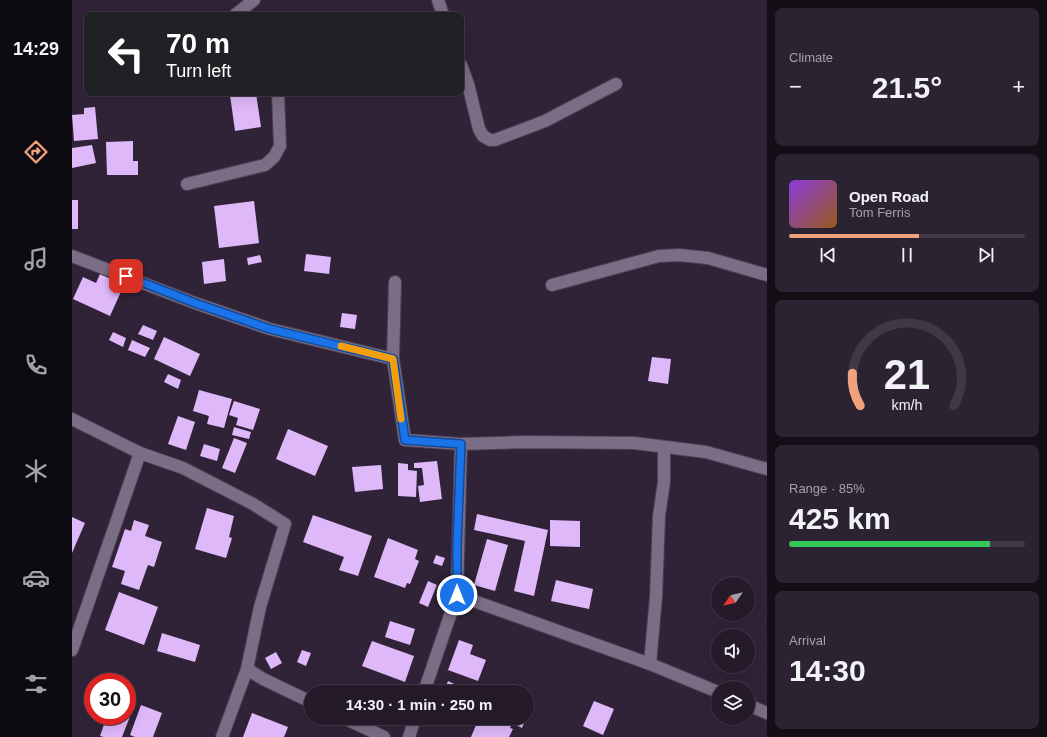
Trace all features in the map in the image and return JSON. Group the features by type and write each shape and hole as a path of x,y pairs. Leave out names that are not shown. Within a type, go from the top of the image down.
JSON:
{"street":[{"path":"239,12 254,0"},
{"path":"438,0 442,12"},
{"path":"464,74 479,129 484,136 490,140 495,140 545,121 616,84"},
{"path":"186,184 265,165 274,157 280,146 278,96"},
{"path":"552,286 659,256 679,255 708,258 767,275"},
{"path":"72,256 195,303 270,329 393,359"},
{"path":"395,282 393,359 405,440 461,444 525,442 634,443 706,452 767,469"},
{"path":"72,419 140,453 184,468 253,504 285,524 260,607 247,669 222,737"},
{"path":"426,685 457,595 457,545 461,444"},
{"path":"650,664 656,597 659,516 664,482 664,447"},
{"path":"72,650 140,453"},
{"path":"457,595 650,664 711,689"},
{"path":"247,669 263,680 304,699"},
{"path":"755,708 767,714"},
{"path":"359,725 384,737"},
{"path":"409,737 413,725"}],"building":[{"path":"230,96 256,96 261,127 235,131"},
{"path":"95,107 98,139 74,141 72,115 84,114 84,108"},
{"path":"133,141 133,161 138,161 138,175 107,175 106,142"},
{"path":"92,145 96,163 72,168 72,148"},
{"path":"72,200 78,200 78,229 72,229"},
{"path":"254,201 259,243 219,248 214,206"},
{"path":"306,254 331,257 329,274 304,271"},
{"path":"260,255 262,262 248,265 247,258"},
{"path":"224,259 226,281 204,284 202,262"},
{"path":"100,274 124,285 110,316 73,299 83,277 96,283"},
{"path":"342,313 357,315 355,329 340,327"},
{"path":"143,325 157,331 153,340 138,334"},
{"path":"113,332 126,338 123,347 109,340"},
{"path":"164,337 200,354 190,376 154,359"},
{"path":"132,340 150,348 145,357 128,350"},
{"path":"652,357 671,359 668,384 648,381"},
{"path":"168,374 181,380 178,389 164,382"},
{"path":"199,390 232,399 224,428 207,424 209,416 193,411"},
{"path":"234,401 260,409 253,430 236,425 238,418 229,415"},
{"path":"178,416 195,422 186,450 168,444"},
{"path":"234,427 251,432 249,439 232,435"},
{"path":"288,429 328,446 315,476 276,459"},
{"path":"234,438 247,443 235,473 222,468"},
{"path":"204,444 220,449 217,461 200,456"},
{"path":"437,461 442,499 420,502 418,486 424,485 422,468 414,468 414,463"},
{"path":"398,463 408,464 408,470 417,471 416,497 398,496"},
{"path":"381,465 383,489 355,492 352,467"},
{"path":"207,508 234,516 229,537 232,538 226,558 195,549"},
{"path":"477,514 548,530 534,596 514,591 525,541 474,530"},
{"path":"313,515 372,536 358,576 339,570 344,557 303,542"},
{"path":"72,517 85,523 72,553"},
{"path":"134,520 149,525 145,536 162,542 154,567 148,565 139,590 121,584 125,571 112,567 125,529 131,531"},
{"path":"550,520 580,521 580,547 550,546"},
{"path":"388,538 418,550 415,559 419,561 410,584 407,583 405,588 374,577"},
{"path":"487,539 508,545 495,591 474,585"},
{"path":"436,555 445,558 442,566 433,563"},
{"path":"556,580 593,589 589,609 551,601"},
{"path":"428,581 437,585 428,607 419,603"},
{"path":"119,592 158,607 144,645 105,630"},
{"path":"390,621 415,629 410,645 385,637"},
{"path":"162,633 200,645 195,662 157,651"},
{"path":"459,640 473,645 470,654 486,660 478,681 448,670"},
{"path":"372,641 414,656 405,682 362,666"},
{"path":"302,650 311,653 306,666 297,662"},
{"path":"276,652 282,663 271,669 265,658"},
{"path":"448,681 456,685 447,685"},
{"path":"594,701 614,709 603,735 583,726"},
{"path":"141,705 162,713 153,737 135,737 130,735 134,725 136,725 136,719"},
{"path":"252,713 288,727 284,737 243,737"},
{"path":"104,725 127,725 122,737 100,736"},
{"path":"476,725 511,725 510,728 513,729 509,737 471,737"},
{"path":"516,725 523,725 522,728"}],"slow traffic":[{"path":"341,346 393,359 401,419"}],"route":[{"path":"126,276 195,303 270,329 393,359 405,440 461,444 457,545 457,595"}]}
